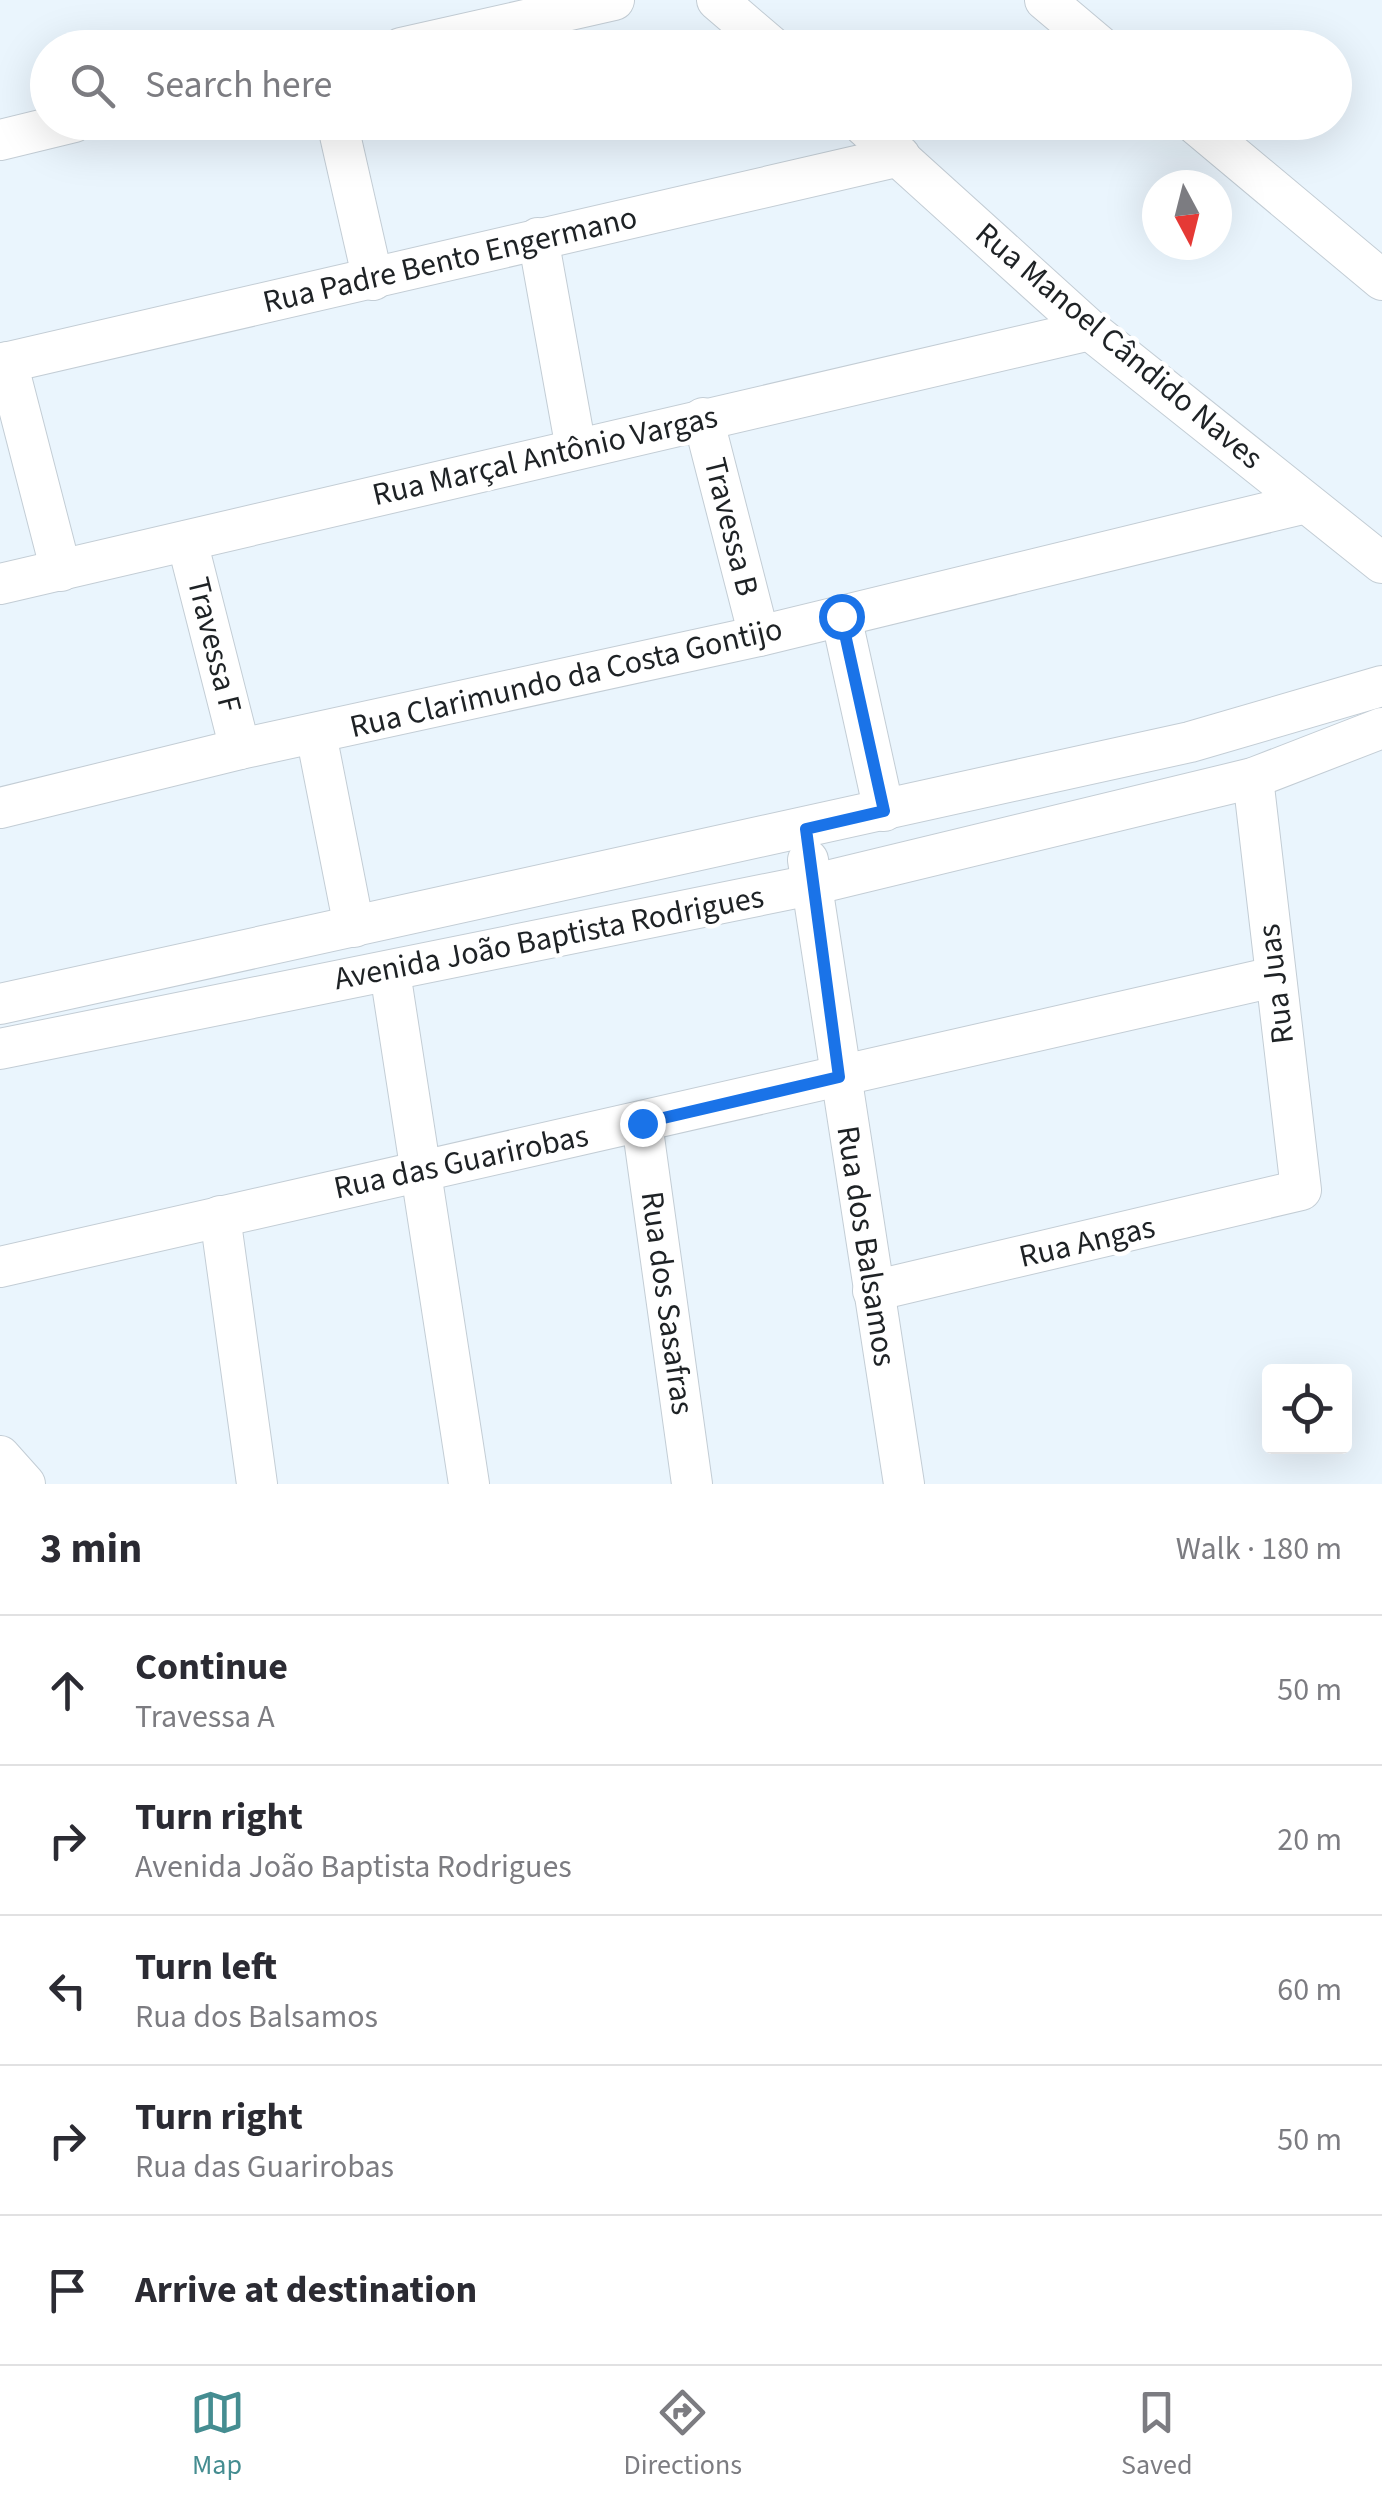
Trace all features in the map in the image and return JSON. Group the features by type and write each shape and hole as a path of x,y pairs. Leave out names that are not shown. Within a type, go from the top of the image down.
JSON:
{"street":[{"path":"481,30 614,0"},
{"path":"717,0 752,30"},
{"path":"1045,0 1081,30"},
{"path":"0,140 30,133"},
{"path":"341,140 373,280"},
{"name":"Rua Manoel Cândido Naves","path":"881,140 1090,330 1382,563"},
{"path":"1214,140 1382,280"},
{"name":"Rua Padre Bento Engermano","path":"3,363 900,156"},
{"path":"538,238 576,449"},
{"name":"Rua Marçal Antônio Vargas","path":"0,584 1090,330"},
{"path":"3,363 61,570"},
{"name":"Travessa B","path":"703,418 759,636"},
{"name":"Rua Clarimundo da Costa Gontijo","path":"0,808 240,749 759,636 1306,504"},
{"name":"Travessa F","path":"188,541 240,749"},
{"path":"841,616 884,811"},
{"name":"Avenida João Baptista Rodrigues","path":"0,1004 1190,742 1382,686"},
{"name":"Avenida João Baptista Rodrigues","path":"0,1050 811,885 1254,778 1382,728"},
{"path":"316,734 354,927"},
{"name":"Rua Juas","path":"1254,778 1300,1190"},
{"name":"Rua dos Balsamos","path":"806,829 839,1077 904,1484"},
{"path":"390,972 470,1484"},
{"name":"Rua das Guarirobas","path":"0,1266 304,1194 424,1173 1274,977"},
{"name":"Rua dos Sasafras","path":"642,1123 692,1484"},
{"name":"Rua Angas","path":"873,1291 1300,1190"},
{"path":"220,1216 257,1484"},
{"path":"0,1456 25,1484"}],"route":[{"path":"642,1123 839,1077 806,829 884,811 841,616"}]}
